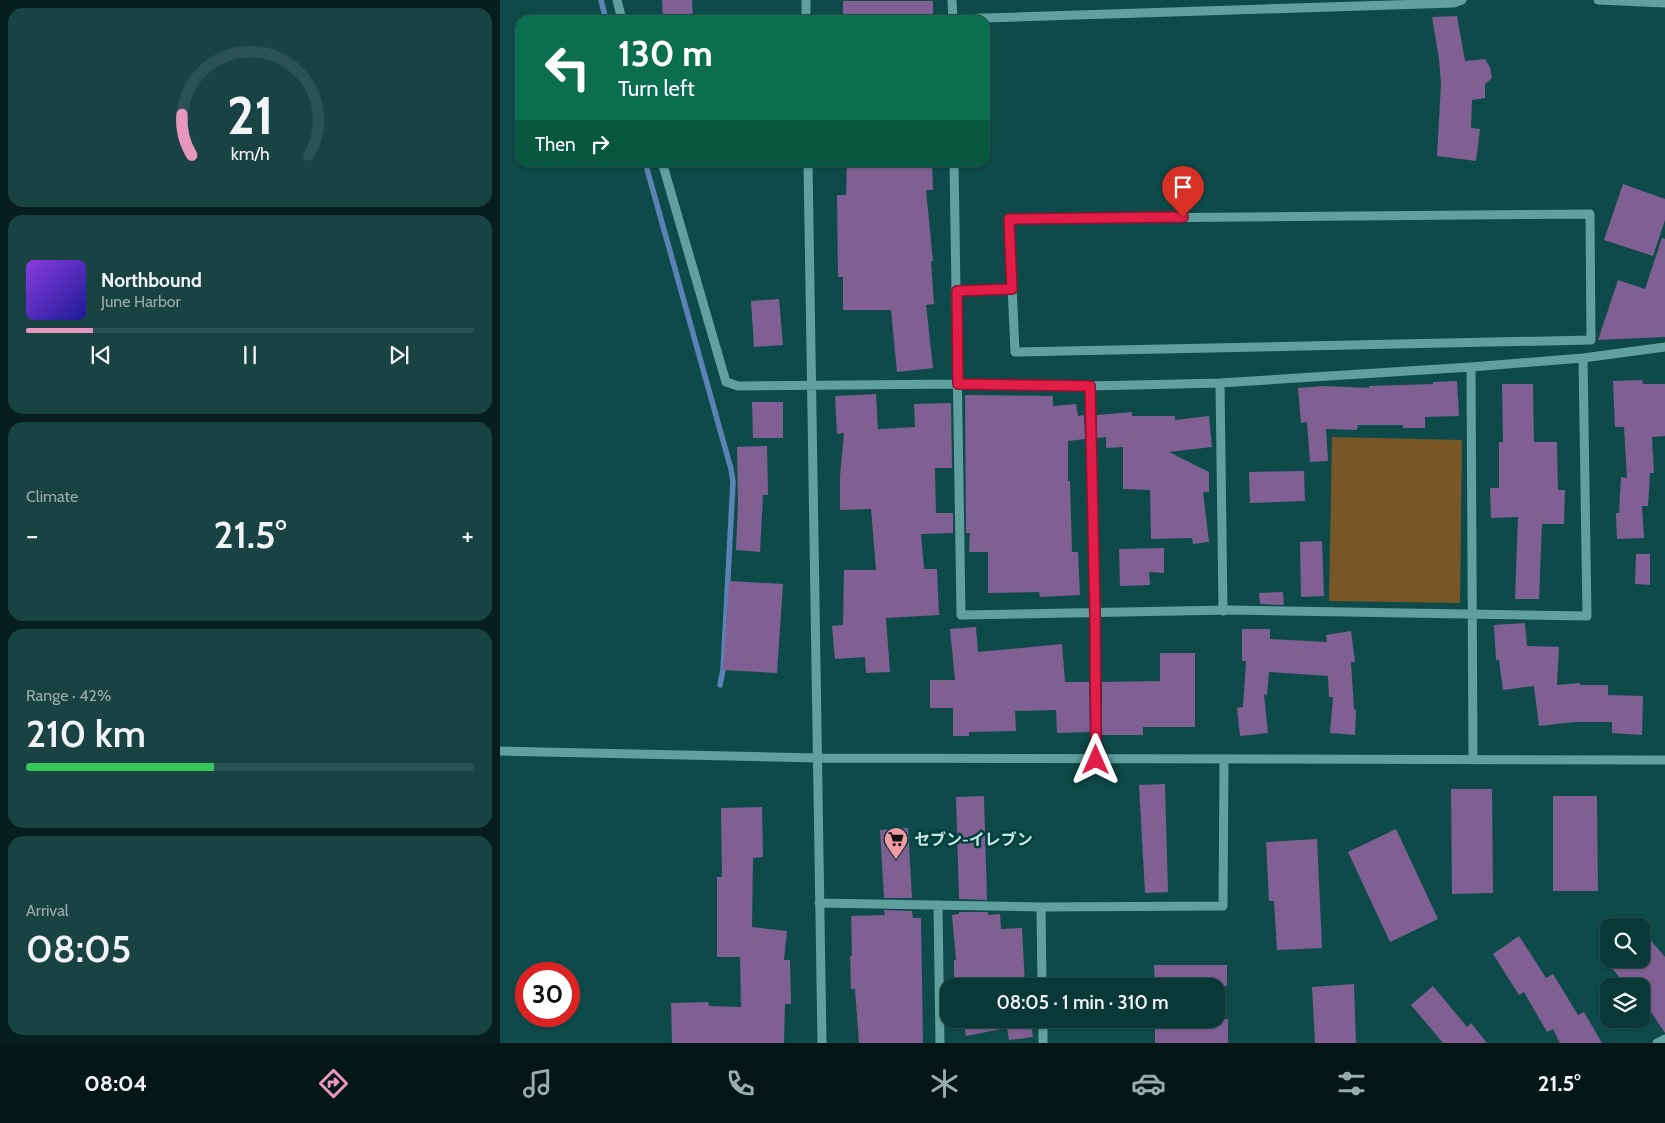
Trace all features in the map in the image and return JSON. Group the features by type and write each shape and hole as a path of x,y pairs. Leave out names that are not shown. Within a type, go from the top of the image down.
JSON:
{"street":[{"path":"617,0 621,15"},
{"path":"806,0 806,15"},
{"path":"952,0 953,15"},
{"path":"990,18 1375,2 1454,3 1462,0"},
{"path":"1598,0 1665,3"},
{"path":"663,167 726,382 738,386 958,384 1090,386 1220,383 1471,368 1582,358 1665,346"},
{"path":"808,167 822,1043"},
{"path":"954,167 961,615 1223,611 1587,616 1582,358"},
{"path":"1590,214 1591,340 1015,352 1012,289 1009,219 1590,214"},
{"path":"957,291 1012,289"},
{"path":"1471,368 1474,760"},
{"path":"1220,383 1223,611"},
{"path":"1090,386 1096,760"},
{"path":"500,751 817,758 1665,760"},
{"path":"819,904 1041,907 1223,906 1224,760"},
{"path":"938,905 940,1043"},
{"path":"1041,907 1042,978"},
{"path":"1043,1028 1043,1043"},
{"path":"1657,1043 1665,1039"}],"shaded area":[{"path":"1332,437 1462,440 1460,603 1329,601"}],"building":[{"path":"662,0 692,0 693,15 663,15"},
{"path":"843,1 933,1 933,15 843,15"},
{"path":"1457,16 1465,61 1485,59 1490,67 1492,78 1485,84 1485,98 1472,100 1471,128 1480,129 1476,161 1437,156 1441,83 1432,17"},
{"path":"847,167 932,167 933,190 926,190 933,261 931,261 934,304 926,305 933,368 897,372 891,310 843,310 843,277 838,277 837,195 846,195"},
{"path":"1623,184 1665,199 1665,220 1653,256 1604,240"},
{"path":"1662,238 1665,239 1665,337 1598,340 1618,280 1645,289"},
{"path":"779,299 783,345 754,347 751,301"},
{"path":"1642,380 1643,384 1665,384 1665,436 1652,437 1654,473 1650,473 1648,506 1642,506 1644,538 1617,539 1616,513 1619,513 1621,477 1627,478 1624,427 1615,427 1613,381"},
{"path":"1457,381 1459,416 1425,417 1425,428 1403,428 1403,425 1358,425 1357,430 1326,429 1328,461 1310,462 1307,422 1301,423 1298,388 1323,386 1369,388 1369,386 1433,384 1433,382"},
{"path":"1502,384 1533,384 1534,442 1557,442 1558,490 1565,490 1564,524 1542,524 1539,599 1515,599 1518,517 1491,518 1490,488 1499,488 1499,442 1503,442"},
{"path":"876,394 878,429 915,427 914,404 951,403 952,468 935,468 936,513 953,513 953,533 921,534 924,569 937,569 939,615 886,618 890,672 866,673 865,657 835,659 832,626 843,625 844,570 876,570 871,509 840,510 840,476 844,433 837,434 835,396"},
{"path":"965,395 1053,396 1053,406 1076,404 1078,416 1084,415 1085,439 1068,441 1072,552 1078,552 1080,595 1040,597 1039,592 988,593 988,552 969,552 970,533 966,533"},
{"path":"752,402 783,402 783,438 753,438"},
{"path":"1132,412 1132,416 1175,416 1175,420 1209,416 1212,447 1169,452 1209,472 1209,492 1203,492 1209,542 1193,544 1192,538 1151,539 1150,490 1123,489 1123,447 1106,448 1106,437 1097,438 1097,415"},
{"path":"767,446 768,495 763,495 760,552 736,550 738,503 737,447"},
{"path":"1304,471 1305,501 1250,503 1249,472"},
{"path":"1322,541 1324,596 1301,597 1300,542"},
{"path":"1164,548 1164,573 1149,572 1150,585 1120,586 1119,549"},
{"path":"1636,554 1650,554 1650,585 1635,584"},
{"path":"729,581 783,584 777,673 723,670"},
{"path":"1283,592 1284,605 1260,604 1259,593"},
{"path":"1525,623 1527,646 1559,647 1557,685 1580,683 1580,685 1608,685 1608,695 1643,696 1642,735 1612,733 1612,722 1575,722 1539,726 1534,686 1503,690 1499,660 1496,660 1494,625"},
{"path":"976,627 978,652 1062,644 1065,682 1089,682 1090,732 1057,733 1056,710 1015,711 1016,731 969,732 969,736 953,736 953,708 930,708 930,680 955,680 950,629"},
{"path":"1242,629 1270,629 1270,639 1327,642 1326,635 1351,631 1355,662 1351,662 1354,709 1356,710 1355,735 1330,733 1333,697 1329,697 1328,676 1269,672 1267,695 1264,694 1268,733 1240,736 1237,708 1243,707 1246,661 1242,661"},
{"path":"1160,653 1195,653 1195,727 1143,727 1143,735 1102,735 1102,682 1160,681"},
{"path":"1165,784 1168,892 1145,893 1139,785"},
{"path":"1451,789 1492,789 1493,893 1452,894"},
{"path":"984,796 987,900 959,899 956,797"},
{"path":"1553,796 1597,796 1598,891 1553,891"},
{"path":"762,807 763,857 753,858 752,927 787,931 784,960 790,960 791,1004 785,1004 784,1043 672,1043 671,1003 708,1002 709,1006 741,1007 740,957 717,957 717,877 722,877 721,808"},
{"name":"セブン-イレブン","path":"908,828 912,898 884,898 880,830"},
{"path":"1396,829 1438,919 1390,942 1348,852"},
{"path":"1317,839 1322,948 1277,950 1274,901 1269,901 1266,842"},
{"path":"884,910 912,911 913,918 921,918 923,1043 859,1043 855,989 851,989 851,916 885,915"},
{"path":"959,912 988,912 988,915 1000,914 1001,929 1022,928 1025,978 954,978 954,960 956,960 952,915 959,914"},
{"path":"1519,936 1546,978 1553,974 1578,1015 1584,1012 1602,1043 1560,1043 1553,1029 1547,1032 1524,992 1519,995 1493,954"},
{"path":"1650,940 1665,957 1665,1033 1650,1010 1650,978 1620,978 1612,968 1650,968"},
{"path":"1154,965 1227,965 1227,986 1225,986 1225,978 1155,978"},
{"path":"1354,984 1356,1043 1315,1043 1312,987"},
{"path":"1433,986 1467,1027 1471,1023 1487,1043 1443,1043 1411,1005"},
{"path":"1225,1019 1228,1019 1228,1043 1155,1043 1155,1028 1225,1028"},
{"path":"965,1028 1007,1028 966,1036"},
{"path":"1007,1028 1032,1028 1033,1037 1009,1040"}],"waterway":[{"path":"601,0 605,15"},
{"path":"646,167 731,469 733,482 723,670 720,685"}],"place":[{"name":"セブン-イレブン","path":"896,860"}],"route":[{"path":"1096,760 1090,386 958,384 957,291 1012,289 1009,219 1183,217"}]}
